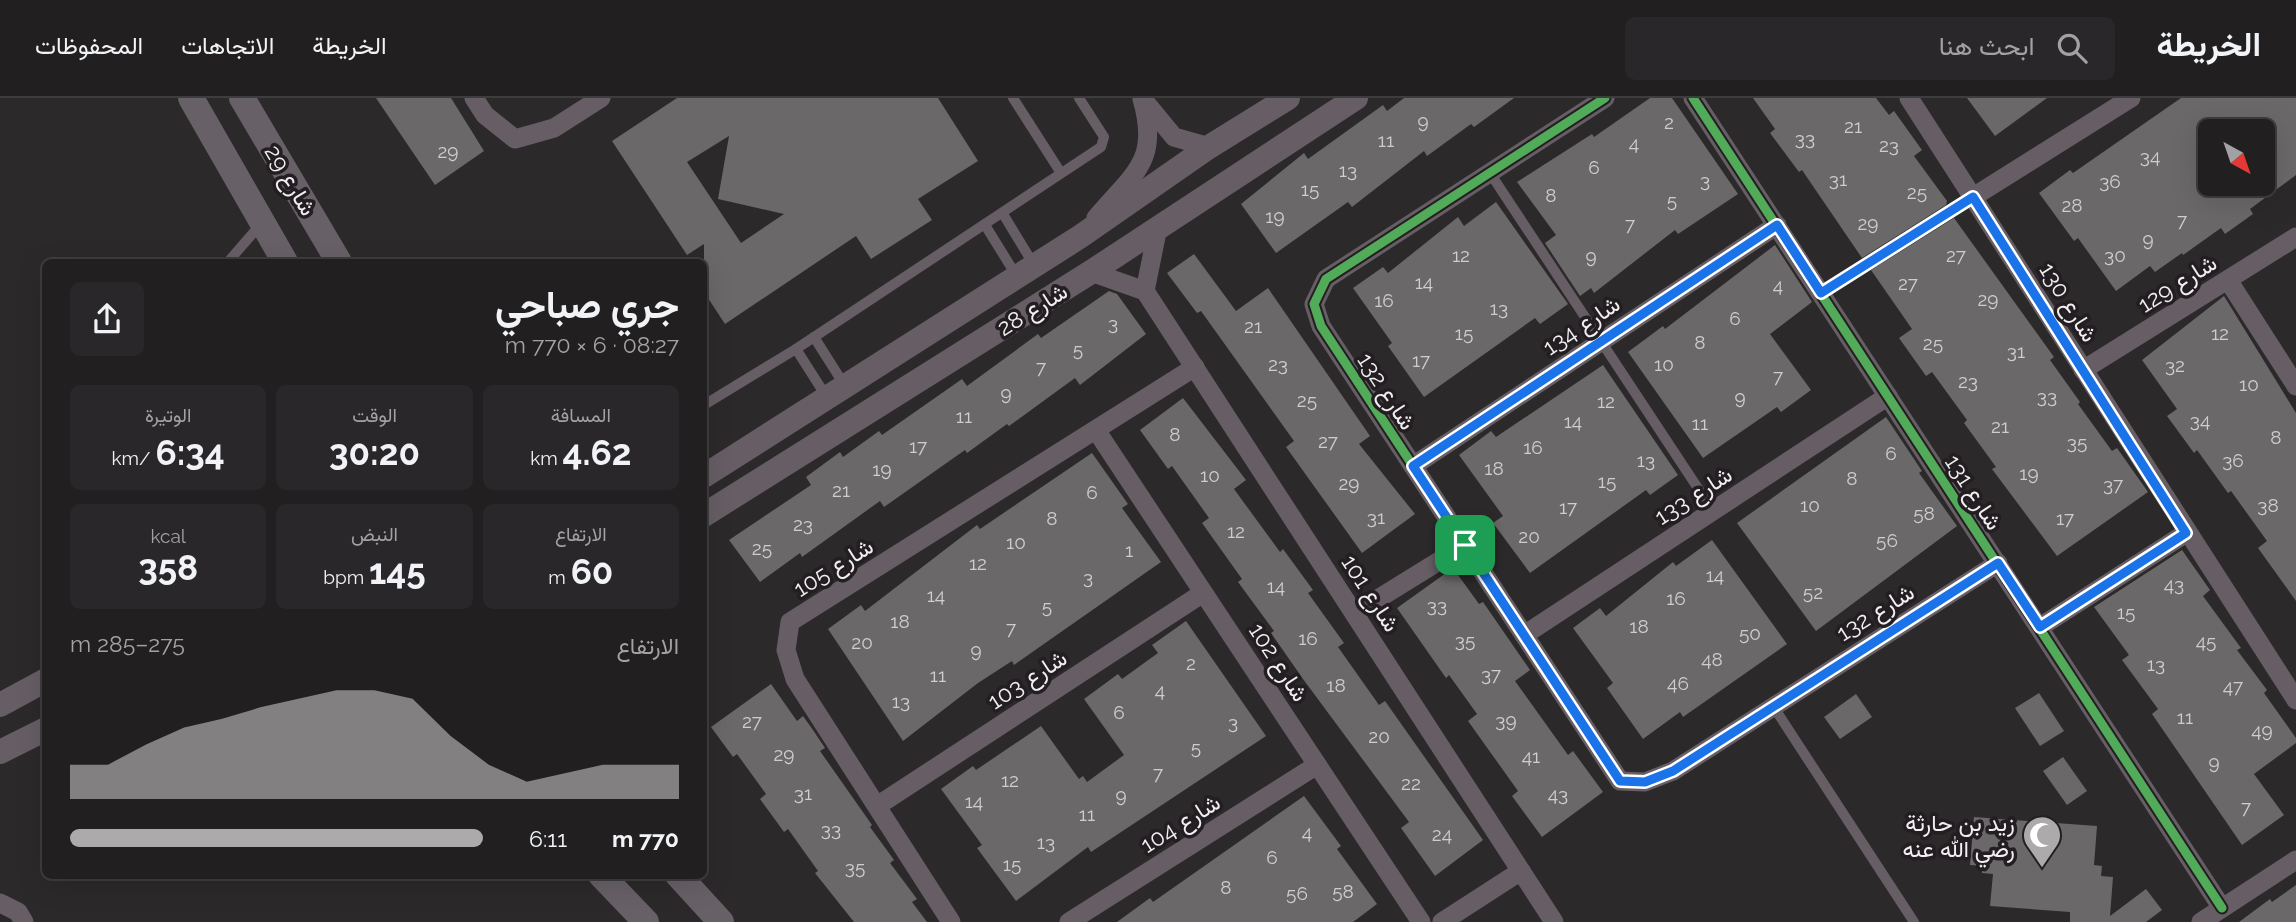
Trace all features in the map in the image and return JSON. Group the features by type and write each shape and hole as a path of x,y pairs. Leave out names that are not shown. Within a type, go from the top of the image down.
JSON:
{"main road":[{"name":"شارع 29","path":"191,98 283,259"},
{"name":"شارع 29","path":"242,98 338,259"},
{"path":"605,879 646,922"},
{"path":"682,879 721,922"}],"street":[{"path":"474,98 485,116 516,139 554,128 600,98"},
{"path":"1142,98 1174,137 1209,147"},
{"path":"1081,236 1143,163 1150,145 1150,125 1142,98"},
{"name":"شارع 28","path":"707,474 1026,272 1209,147 1288,98"},
{"name":"شارع 28","path":"707,513 1091,272 1356,98"},
{"name":"شارع 132","path":"1605,98 1326,279 1314,304 1321,326 1620,781 1645,782 1673,771 1998,563"},
{"name":"شارع 131","path":"1693,98 2222,908"},
{"name":"شارع 130","path":"1909,98 2186,533 2296,700"},
{"path":"1973,197 2119,101"},
{"name":"شارع 134","path":"1413,466 1777,225"},
{"path":"1091,272 1145,291 1158,227"},
{"name":"شارع 129","path":"2083,370 2296,237"},
{"path":"2228,280 2296,386"},
{"name":"شارع 101","path":"1145,291 1554,922"},
{"name":"شارع 105","path":"951,922 795,679 786,650 790,622 1195,367"},
{"name":"شارع 133","path":"1524,635 1888,396"},
{"name":"شارع 102","path":"1096,430 1420,922"},
{"path":"2040,627 2186,533"},
{"path":"1355,613 1465,545"},
{"name":"شارع 103","path":"877,806 1203,593"},
{"path":"0,705 42,682"},
{"path":"0,752 42,731"},
{"name":"شارع 104","path":"1069,922 1317,765"},
{"path":"2201,922 2296,860"},
{"path":"1442,922 1521,871"},
{"path":"0,904 18,912 24,922"}],"lane":[{"path":"1013,98 1061,173"},
{"path":"707,403 796,349 1003,214 1103,143 1104,137 1079,98"},
{"path":"1490,173 1713,511"},
{"path":"1821,293 1973,197"},
{"path":"1003,214 1026,272"},
{"path":"231,259 262,222"},
{"path":"985,225 1026,272"},
{"path":"814,337 836,392"},
{"path":"796,349 836,392"},
{"path":"1773,706 1914,922"}],"building":[{"path":"376,98 451,98 484,151 435,185"},
{"path":"677,98 938,98 978,161 918,199 932,220 871,259 856,236 725,324 707,297 707,259 704,259 704,244 687,255 612,141","holes":["729,136 718,199 784,214 741,243 687,162"]},
{"path":"1404,98 1514,98 1474,127 1471,124 1427,156 1424,151 1352,207 1348,202 1276,253 1241,204 1304,153 1308,159 1383,105 1387,111"},
{"path":"1650,98 1672,98 1738,194 1678,234 1675,230 1594,293 1591,288 1580,296 1545,243 1556,235 1517,182 1592,134 1594,137"},
{"path":"1753,98 1876,98 1889,115 1894,111 1922,150 1914,156 1947,201 1946,205 1862,258 1802,170 1799,172 1770,133 1775,129"},
{"path":"1967,98 2047,98 1995,136"},
{"path":"2181,98 2296,98 2296,175 2275,191 2275,119 2198,119 2198,196 2268,196 2250,209 2253,214 2225,234 2221,228 2155,272 2150,266 2116,291 2078,238 2074,241 2039,193 2070,170 2073,173"},
{"path":"1496,202 1568,304 1540,324 1535,318 1424,397 1388,346 1392,343 1353,288 1383,267 1388,273 1458,217 1464,226"},
{"path":"1954,218 2054,357 2050,360 2080,402 2078,404 2112,451 2117,448 2148,492 2057,556 1992,469 1996,467 1964,423 1967,420 1932,372 1926,376 1899,338 1912,329 1871,270"},
{"path":"1775,245 1812,302 1770,334 1811,390 1781,412 1777,407 1703,458 1628,352 1663,326 1665,329"},
{"path":"1194,254 1236,311 1268,288 1370,436 1359,444 1415,514 1362,553 1286,447 1294,441 1201,311 1197,313 1167,273"},
{"path":"1109,291 1117,294 1146,334 1080,385 1075,378 1009,426 1007,424 967,453 965,450 884,507 880,501 802,557 800,553 760,582 729,540 811,485 806,477 840,452 843,457 879,431 882,435 962,379 967,386 1038,334 1041,338"},
{"path":"2224,296 2296,413 2296,601 2258,548 2267,541 2231,491 2228,493 2197,450 2194,453 2167,416 2177,409 2142,360"},
{"path":"1603,365 1678,475 1650,495 1646,490 1530,573 1493,523 1503,516 1459,455 1491,431 1496,437"},
{"path":"1183,398 1246,480 1234,489 1280,552 1283,549 1313,590 1308,593 1344,643 1338,647 1379,705 1385,701 1483,840 1435,876 1401,828 1409,822 1303,679 1271,633 1274,631 1238,582 1242,579 1202,523 1209,518 1172,466 1168,469 1140,430"},
{"path":"1886,417 1922,471 1919,473 1957,526 1816,631 1737,523"},
{"path":"1092,453 1128,504 1122,508 1161,562 1014,665 1012,661 978,683 903,741 828,629 861,605 865,611 977,525 980,529"},
{"path":"1712,540 1787,644 1683,717 1680,712 1643,739 1607,688 1613,683 1573,628 1600,608 1606,616 1673,562 1676,566"},
{"path":"2182,550 2210,590 2203,596 2241,648 2237,650 2267,690 2264,693 2296,738 2296,743 2254,774 2284,815 2242,845 2152,714 2158,709 2122,660 2129,655 2094,607"},
{"path":"1453,568 1479,604 1483,602 1530,670 1515,681 1568,755 1573,751 1603,792 1542,837 1512,796 1518,791 1468,721 1477,714 1449,675 1446,678 1397,608"},
{"path":"1186,621 1266,736 1091,852 1088,847 1016,901 977,848 982,845 941,789 973,766 976,770 1041,726 1079,779 1083,776 1087,782 1124,755 1084,699 1118,674 1122,679 1158,653 1152,645"},
{"path":"771,684 797,721 803,716 825,748 820,751 894,860 890,863 917,899 912,902 927,922 854,922 815,873 818,871 788,829 784,832 760,799 766,794 737,754 733,757 711,727"},
{"path":"2039,693 2064,731 2040,746 2015,708"},
{"path":"1856,694 1872,717 1840,739 1824,717"},
{"path":"2063,757 2087,791 2067,805 2043,771"},
{"path":"1304,796 1341,846 1337,849 1377,904 1353,922 1117,922 1150,898 1153,902"},
{"name":"زيد بن حارثة رضي الله عنه","path":"1974,817 2097,826 2094,865 2102,866 2101,876 2113,877 2110,916 2146,889 2162,910 2146,922 2070,922 2070,912 1990,906 1993,874 1982,873 1982,866 1970,865"},
{"path":"2296,885 2296,922 2239,922 2270,899 2272,902"}],"cycle path":[{"path":"1605,98 1326,279 1314,304 1321,326 1620,781 1645,782 1673,771 1998,563"},
{"path":"1693,98 2222,908"}],"place":[{"name":"زيد بن حارثة رضي الله عنه","path":"2042,869"}],"route":[{"path":"1973,197 2186,533 2040,627 1998,563 1673,771 1645,782 1631,783 1620,781 1465,545 1413,466 1777,225 1821,293 1973,197"}]}
